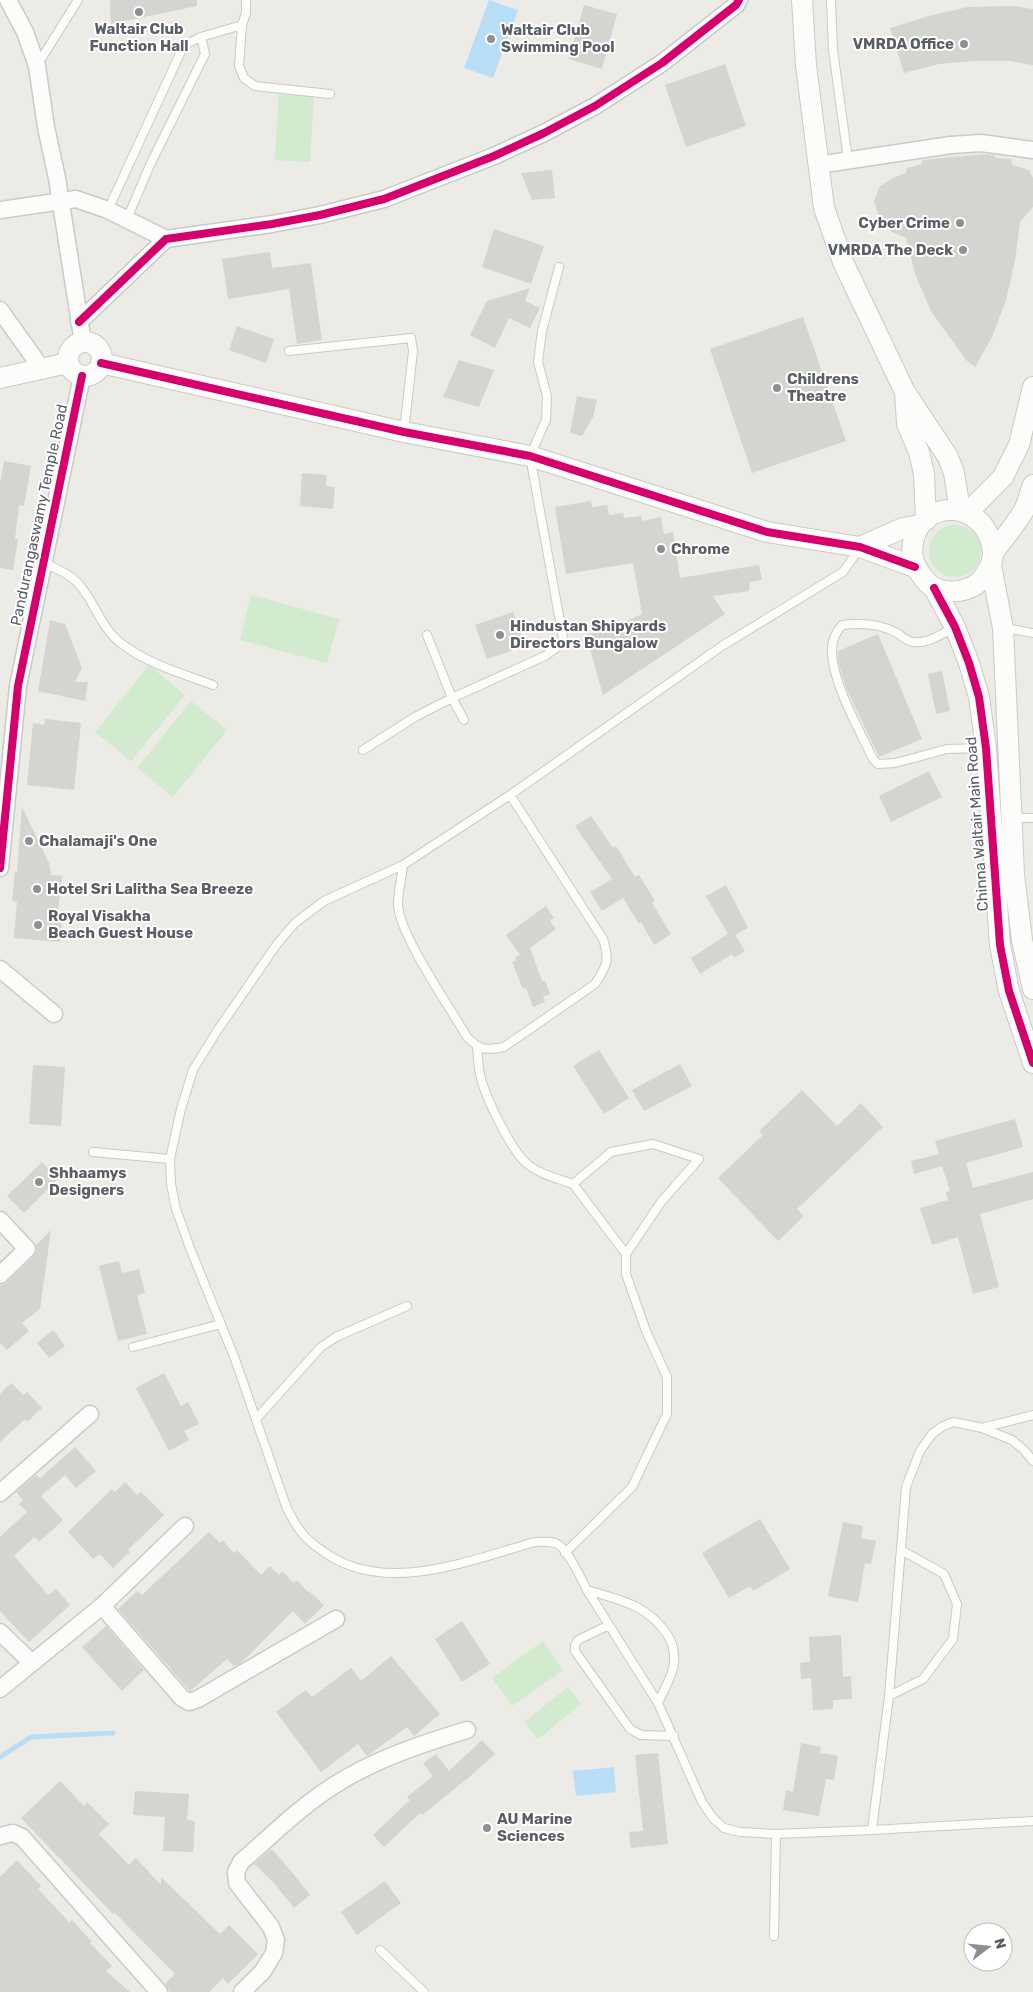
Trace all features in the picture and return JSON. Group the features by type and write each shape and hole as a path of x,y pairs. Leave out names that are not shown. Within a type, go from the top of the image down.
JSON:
{"street":[{"path":"8,0 25,32 37,66 83,343"},
{"path":"0,210 76,199 108,210 166,239 272,224 320,215 384,199 494,156 544,133 595,106 662,63 736,5 739,0"},
{"path":"802,0 806,65 824,208 843,262 905,392 948,457 964,511"},
{"path":"818,166 909,150 981,143 1033,150"},
{"path":"79,322 166,239"},
{"path":"0,310 42,369"},
{"path":"0,378 42,369 75,370 94,373 101,363 99,350 89,343 83,343 73,348 70,352 75,370"},
{"path":"101,363 404,432 530,456 767,532 860,547 915,567"},
{"name":"Pandurangaswamy Temple Road","path":"0,868 18,686 44,562 75,370"},
{"path":"964,511 1003,477 1019,445 1033,386"},
{"path":"905,392 907,424 919,452 924,474 923,522"},
{"path":"992,559 992,540 986,528 978,519 964,511 947,510 934,514 923,522 916,532 911,554 915,567 934,588 944,591 963,590 980,581 1025,509 1033,485"},
{"path":"860,547 903,528 923,522"},
{"name":"Chinna Waltair Main Road","path":"992,559 1003,628 997,747 1000,945 1009,991 1033,1063"},
{"name":"Chinna Waltair Main Road","path":"934,588 955,627 997,747 1011,818 1014,875 1027,939 1033,989"},
{"path":"0,970 54,1014"},
{"path":"0,1220 27,1249 0,1274"},
{"path":"0,1493 90,1414"},
{"path":"0,1689 102,1606 186,1526"},
{"path":"102,1606 182,1698 189,1702 198,1699 336,1619"},
{"path":"0,1632 31,1662"},
{"path":"242,1992 262,1971 274,1953 276,1940 271,1927 236,1884 236,1872 241,1862 309,1803 334,1786 418,1745 467,1730"},
{"path":"0,1836 13,1833 22,1837 159,1992"}],"lane":[{"path":"37,66 78,0"},
{"path":"246,0 239,66 244,78 255,86 330,94"},
{"path":"831,0 833,50 848,160"},
{"path":"108,210 184,45 201,37 242,25"},
{"path":"127,219 150,165 205,54 201,37"},
{"path":"363,750 452,698 545,656 560,645 563,638 530,456 546,420 547,396 538,362 542,331 559,267"},
{"path":"289,351 411,338 413,351 404,432"},
{"path":"860,547 843,572 722,646 510,795 403,865 324,901 295,923 277,944 217,1031 193,1070 181,1109 170,1159 171,1184 176,1209 221,1324 287,1509 299,1530 315,1546 333,1559 364,1569 381,1573 408,1573 436,1568 535,1542 549,1542 558,1545 565,1553 658,1703 702,1802 713,1818 724,1828 776,1834 1033,1821"},
{"path":"44,562 68,575 78,583 107,629 122,644 146,659 213,685"},
{"path":"955,627 923,641 914,642 881,627 856,623 842,624 835,633 832,648 835,668 845,698 872,759 878,764 895,763 947,750 997,747"},
{"path":"1003,628 1033,633"},
{"path":"427,634 452,698 464,720"},
{"path":"403,865 398,905 402,921 410,939 467,1037 477,1047 489,1050 504,1047 595,984 604,969 608,955 603,940 510,795"},
{"path":"1011,818 1033,818"},
{"path":"477,1047 480,1076 491,1105 508,1137 524,1161 543,1174 573,1184 626,1254"},
{"path":"565,1553 632,1487 667,1414 667,1377 646,1331 626,1274 626,1254 661,1202 699,1159 653,1144 611,1152 573,1184"},
{"path":"92,1152 170,1159"},
{"path":"256,1419 321,1347 343,1334 407,1306"},
{"path":"133,1347 221,1324"},
{"path":"982,1428 1033,1415"},
{"path":"872,1830 889,1696 906,1487 920,1451 932,1434 943,1426 954,1422 982,1428 1012,1440 1033,1461"},
{"path":"889,1696 923,1679 953,1639 957,1604 944,1574 901,1550"},
{"path":"587,1590 645,1610 660,1624 671,1640 675,1653 674,1666 658,1703"},
{"path":"609,1625 578,1640 575,1645 575,1651 630,1729 641,1735 674,1736"},
{"path":"774,1936 776,1834"},
{"path":"380,1950 424,1992"}],"green space":[{"path":"279,91 314,93 310,162 275,160"},
{"path":"955,525 969,529 977,537 981,551 977,565 969,573 955,577 941,573 933,565 929,551 933,537 941,529"},
{"path":"251,595 339,619 327,663 240,640"},
{"path":"149,665 185,695 131,761 95,732"},
{"path":"191,701 227,730 173,797 137,768"},
{"path":"543,1641 563,1670 512,1706 492,1678"},
{"path":"568,1687 581,1704 538,1739 524,1722"}],"water":[{"name":"Waltair Club Swimming Pool","path":"489,0 518,10 493,78 464,68"},
{"path":"614,1767 616,1792 576,1796 573,1771"}],"building":[{"name":"Waltair Club Function Hall","path":"110,0 197,0 197,6 111,24"},
{"path":"584,5 617,14 602,69 569,59"},
{"name":"VMRDA Office","path":"1014,6 1033,9 1033,65 1009,61 973,61 939,64 904,73 890,28 968,7"},
{"path":"725,64 746,126 686,147 665,85"},
{"name":"VMRDA The Deck","path":"986,154 994,155 995,158 1011,159 1012,165 1029,170 1033,178 1033,207 1020,222 1015,261 1006,300 992,337 975,367 966,360 931,311 915,274 906,238 892,232 881,222 874,201 880,186 906,173 907,168 922,164 922,160"},
{"path":"552,170 555,198 532,200 521,173"},
{"path":"494,229 544,246 531,284 482,267"},
{"path":"270,252 272,268 311,263 322,340 297,344 289,289 228,299 222,259"},
{"path":"530,288 525,301 540,308 530,328 509,318 495,348 470,335 487,301"},
{"path":"803,317 846,441 752,473 710,349"},
{"path":"237,326 274,339 266,363 229,350"},
{"path":"459,360 494,370 479,407 443,397"},
{"path":"577,396 597,400 593,417 582,436 570,433"},
{"path":"4,461 31,466 24,506 19,505 15,539 18,539 13,570 0,568 0,484"},
{"path":"302,473 327,475 326,486 335,487 333,509 300,506"},
{"path":"591,501 592,507 607,505 609,515 623,513 624,518 641,516 642,521 661,517 664,534 673,532 680,578 759,565 762,580 750,582 749,591 713,596 725,614 603,695 586,635 614,627 642,614 633,563 566,574 555,507"},
{"name":"Hindustan Shipyards Directors Bungalow","path":"513,612 525,646 487,659 475,625"},
{"path":"50,620 65,624 82,668 75,682 88,682 85,701 38,691"},
{"path":"878,634 922,739 879,757 846,688 838,661 838,651"},
{"path":"942,671 950,711 936,714 928,674"},
{"path":"45,719 81,723 74,790 27,785 33,723 44,725"},
{"path":"929,771 942,797 891,822 879,796"},
{"path":"22,807 49,863 51,875 62,876 58,912 63,913 60,942 14,938 17,902 12,901 15,872 17,872"},
{"path":"591,816 613,848 616,846 635,877 639,875 655,901 652,903 671,934 654,945 641,922 639,924 623,898 602,911 590,892 612,879 575,826"},
{"path":"726,885 748,928 735,935 745,951 734,958 732,954 700,974 691,958 728,934 706,896"},
{"path":"546,906 554,918 550,921 556,929 530,948 542,981 545,981 550,994 543,997 545,1002 533,1007 526,988 523,989 512,962 516,960 515,957 520,955 506,935"},
{"path":"599,1050 629,1098 604,1114 573,1066"},
{"path":"680,1064 692,1086 644,1111 632,1090"},
{"path":"33,1065 65,1067 61,1126 29,1124"},
{"path":"802,1090 837,1126 861,1103 883,1127 797,1209 804,1216 778,1241 718,1178 763,1135 759,1131"},
{"path":"1015,1119 1023,1147 966,1163 973,1188 1033,1172 1033,1199 980,1214 999,1287 973,1294 958,1237 932,1245 920,1208 948,1200 946,1192 950,1191 942,1166 914,1174 911,1161 939,1154 935,1141"},
{"path":"42,1162 58,1179 24,1213 7,1196"},
{"path":"51,1230 40,1309 22,1323 29,1331 7,1350 0,1343 0,1286 7,1282 34,1256 37,1251 36,1245"},
{"path":"119,1261 122,1273 139,1269 145,1293 137,1295 147,1334 118,1341 99,1266"},
{"path":"53,1330 65,1346 49,1358 37,1343"},
{"path":"164,1373 181,1406 188,1402 199,1424 184,1431 189,1440 169,1451 136,1388"},
{"path":"11,1383 24,1395 27,1392 42,1408 27,1422 25,1419 0,1442 0,1394"},
{"path":"75,1447 96,1471 76,1488 65,1475 41,1496 63,1520 39,1542 34,1537 14,1556 48,1595 56,1589 70,1605 29,1642 0,1611 0,1537 27,1512 19,1504 23,1500 16,1492 36,1475 40,1478"},
{"path":"125,1482 137,1495 141,1492 164,1515 128,1550 130,1552 113,1568 100,1554 93,1559 68,1532 112,1489 115,1492"},
{"path":"760,1519 790,1569 753,1591 750,1586 729,1598 702,1553"},
{"path":"843,1522 863,1526 861,1538 876,1541 871,1564 865,1563 858,1602 828,1596"},
{"path":"209,1532 220,1543 222,1540 234,1553 237,1550 261,1575 270,1566 279,1575 282,1571 294,1583 297,1580 324,1605 305,1624 293,1611 241,1663 234,1666 227,1659 190,1691 118,1609 137,1591 142,1595"},
{"path":"462,1621 490,1664 462,1682 435,1639"},
{"path":"106,1626 144,1670 122,1691 82,1647"},
{"path":"841,1635 843,1677 851,1676 852,1699 833,1700 833,1709 813,1710 811,1678 801,1679 800,1663 810,1662 809,1637"},
{"path":"391,1656 440,1714 414,1736 407,1727 367,1756 358,1744 321,1772 276,1712 306,1690 312,1697 351,1668 361,1681"},
{"path":"482,1740 495,1754 422,1815 420,1813 384,1847 373,1835 410,1800 407,1797 433,1776 423,1763 436,1754 449,1771"},
{"path":"801,1743 821,1747 820,1753 838,1756 834,1780 826,1779 819,1816 783,1810 786,1790 793,1792"},
{"path":"658,1753 668,1844 631,1848 629,1832 643,1831 635,1755"},
{"path":"60,1781 84,1806 87,1802 109,1824 99,1834 129,1865 136,1858 161,1885 161,1877 220,1934 229,1925 258,1954 228,1984 223,1978 209,1992 170,1992 165,1984 175,1974 114,1912 113,1914 21,1818"},
{"path":"135,1791 189,1794 187,1820 195,1821 193,1852 163,1851 165,1817 133,1815"},
{"path":"271,1849 310,1895 294,1908 274,1883 254,1864"},
{"path":"17,1860 41,1886 38,1889 69,1922 72,1920 92,1942 90,1943 112,1966 106,1971 130,1992 0,1992 0,1877"},
{"path":"385,1881 401,1903 357,1935 341,1912"}],"waterway":[{"path":"0,1757 31,1737 113,1733"}],"cycle path":[{"path":"79,322 166,239 272,224 320,215 384,199 494,156 544,133 595,106 662,63 736,5 739,0"},
{"path":"101,363 404,432 530,456 767,532 860,547 915,567"},
{"path":"0,868 18,686 82,376"},
{"path":"934,588 955,627 969,663 979,697 986,748 1000,945 1009,991 1033,1063"}],"place":[{"name":"Waltair Club Function Hall","path":"139,12"},
{"name":"Waltair Club Swimming Pool","path":"491,39"},
{"name":"VMRDA Office","path":"964,44"},
{"name":"Cyber Crime","path":"960,223"},
{"name":"VMRDA The Deck","path":"963,250"},
{"name":"Childrens Theatre","path":"777,388"},
{"name":"Chrome","path":"661,549"},
{"name":"Hindustan Shipyards Directors Bungalow","path":"500,635"},
{"name":"Chalamaji's One","path":"29,841"},
{"name":"Hotel Sri Lalitha Sea Breeze","path":"37,889"},
{"name":"Royal Visakha Beach Guest House","path":"38,925"},
{"name":"Shhaamys Designers","path":"39,1182"},
{"name":"AU Marine Sciences","path":"487,1828"}]}
